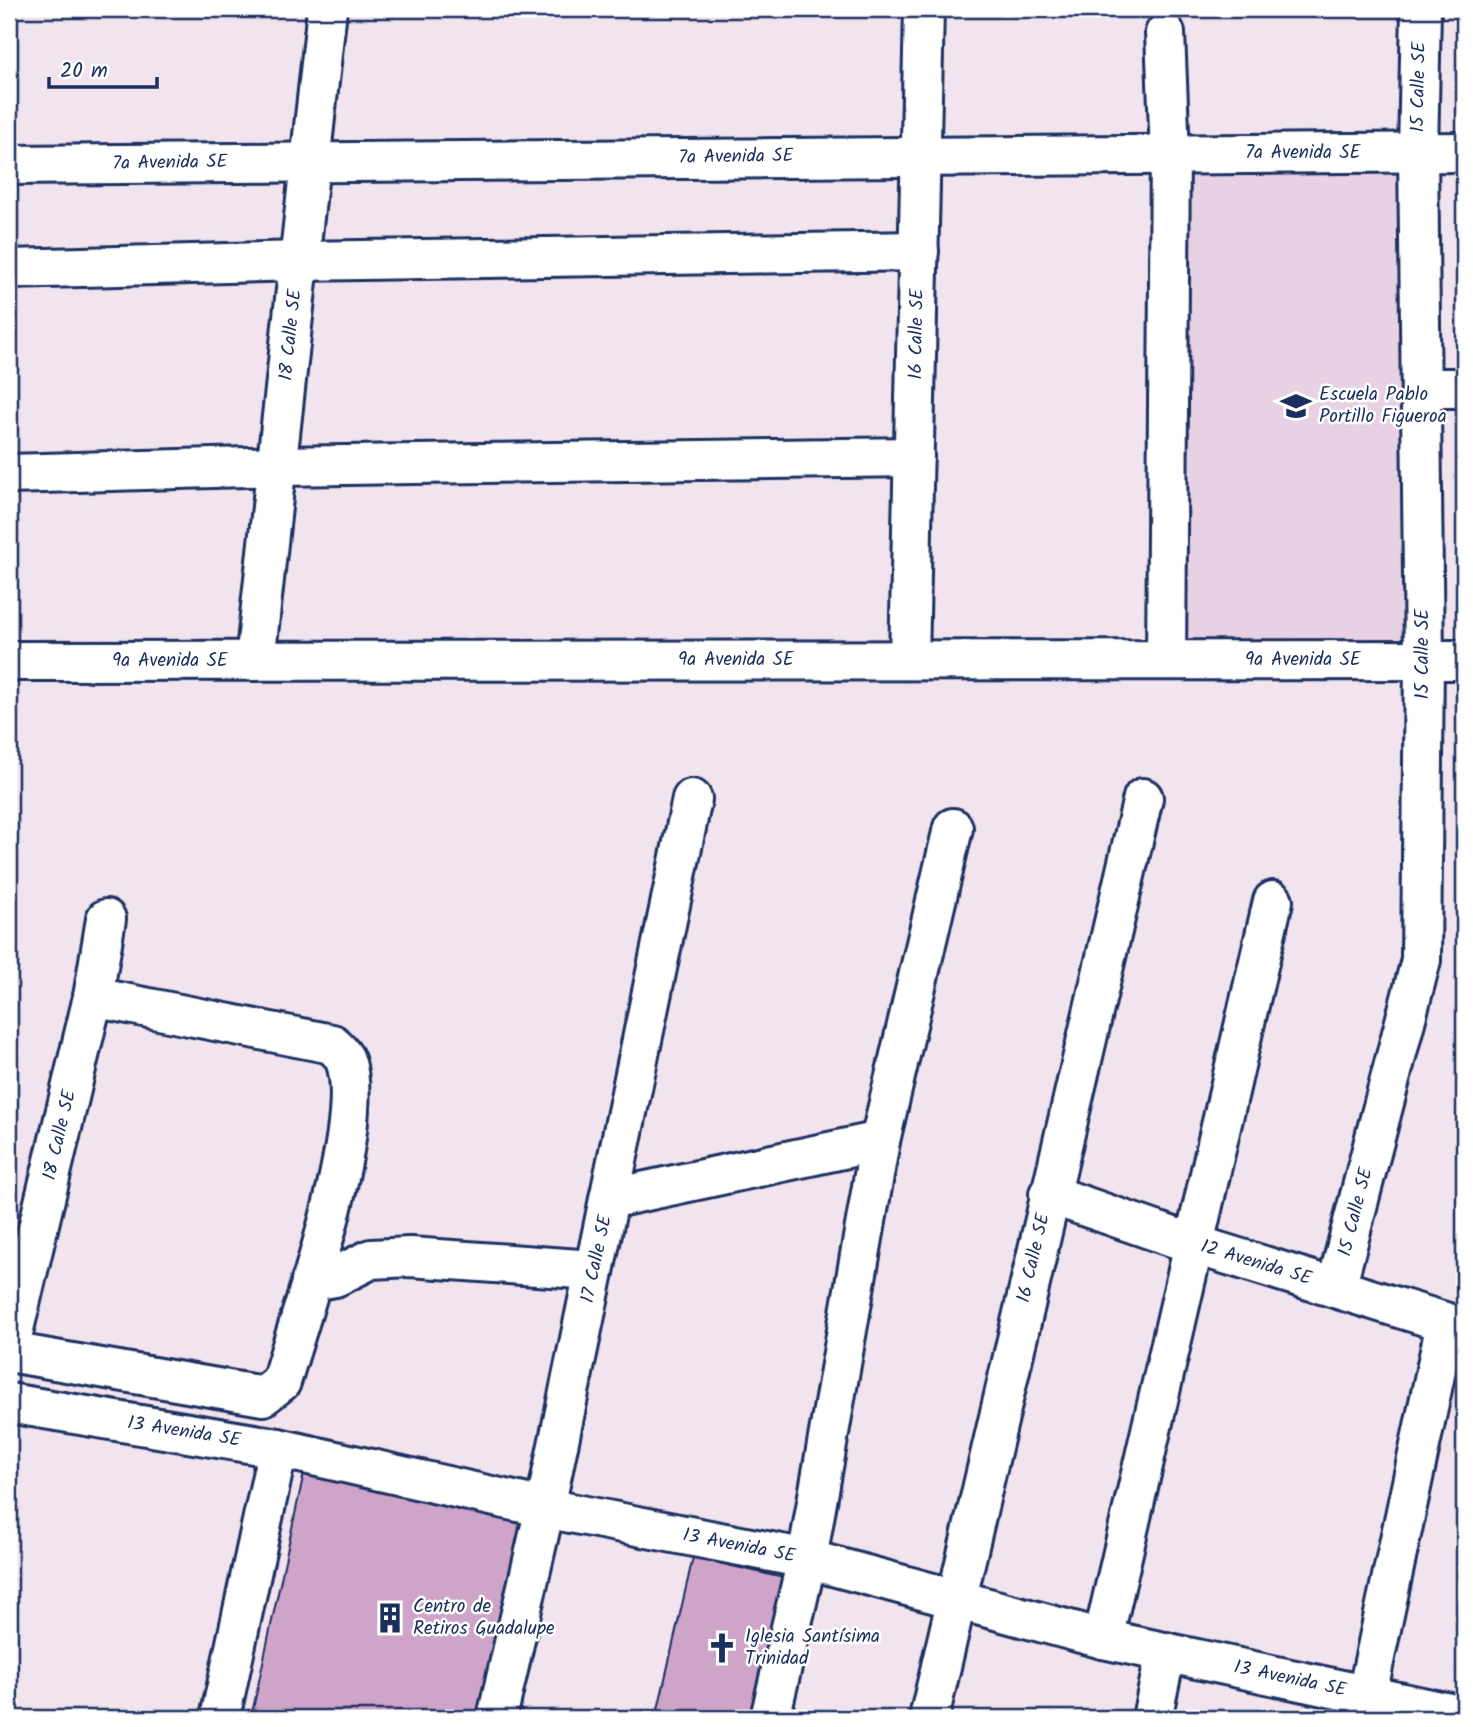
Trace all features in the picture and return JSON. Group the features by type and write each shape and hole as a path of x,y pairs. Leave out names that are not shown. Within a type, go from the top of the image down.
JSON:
{"street":[{"name":"18 Calle SE","path":"255,661 327,9"},
{"name":"16 Calle SE","path":"909,660 924,9"},
{"name":"15 Calle SE","path":"1336,1288 1421,960 1424,660 1418,153 1421,9"},
{"path":"1165,33 1170,154 1166,660"},
{"name":"7a Avenida SE","path":"9,165 1464,152"},
{"path":"9,269 299,261 919,251"},
{"path":"1421,388 1464,388"},
{"path":"9,474 277,466 914,457"},
{"name":"9a Avenida SE","path":"9,661 1464,660"},
{"name":"16 Calle SE","path":"929,1718 1143,798"},
{"name":"17 Calle SE","path":"498,1718 545,1508 692,799"},
{"path":"770,1718 807,1559 880,1142 953,828"},
{"path":"1103,1639 1273,901"},
{"name":"18 Calle SE","path":"9,1351 93,997 106,919"},
{"path":"9,1351 263,1396 281,1382 311,1281 349,1132 350,1092 345,1059 332,1044 93,997"},
{"path":"609,1199 880,1142"},
{"name":"12 Avenida SE","path":"1049,1194 1194,1244 1455,1325"},
{"path":"311,1281 335,1277 371,1259 410,1257 594,1270"},
{"path":"1364,1707 1455,1325"},
{"name":"13 Avenida SE","path":"9,1403 278,1448 545,1508 807,1559 1103,1639 1166,1652 1364,1707 1464,1716"},
{"path":"220,1718 278,1448"},
{"path":"1152,1718 1166,1652"}],"shaded area":[{"name":"Escuela Pablo Portillo Figueroa","path":"1185,168 1405,168 1411,647 1183,644"}],"building":[{"name":"Centro de Retiros Guadalupe","path":"305,1468 528,1518 484,1718 251,1718"},
{"name":"Iglesia Santísima Trinidad","path":"693,1557 788,1579 756,1718 656,1718"}],"place":[{"name":"Escuela Pablo Portillo Figueroa","path":"1296,406"},
{"name":"Centro de Retiros Guadalupe","path":"390,1618"},
{"name":"Iglesia Santísima Trinidad","path":"722,1648"}]}
